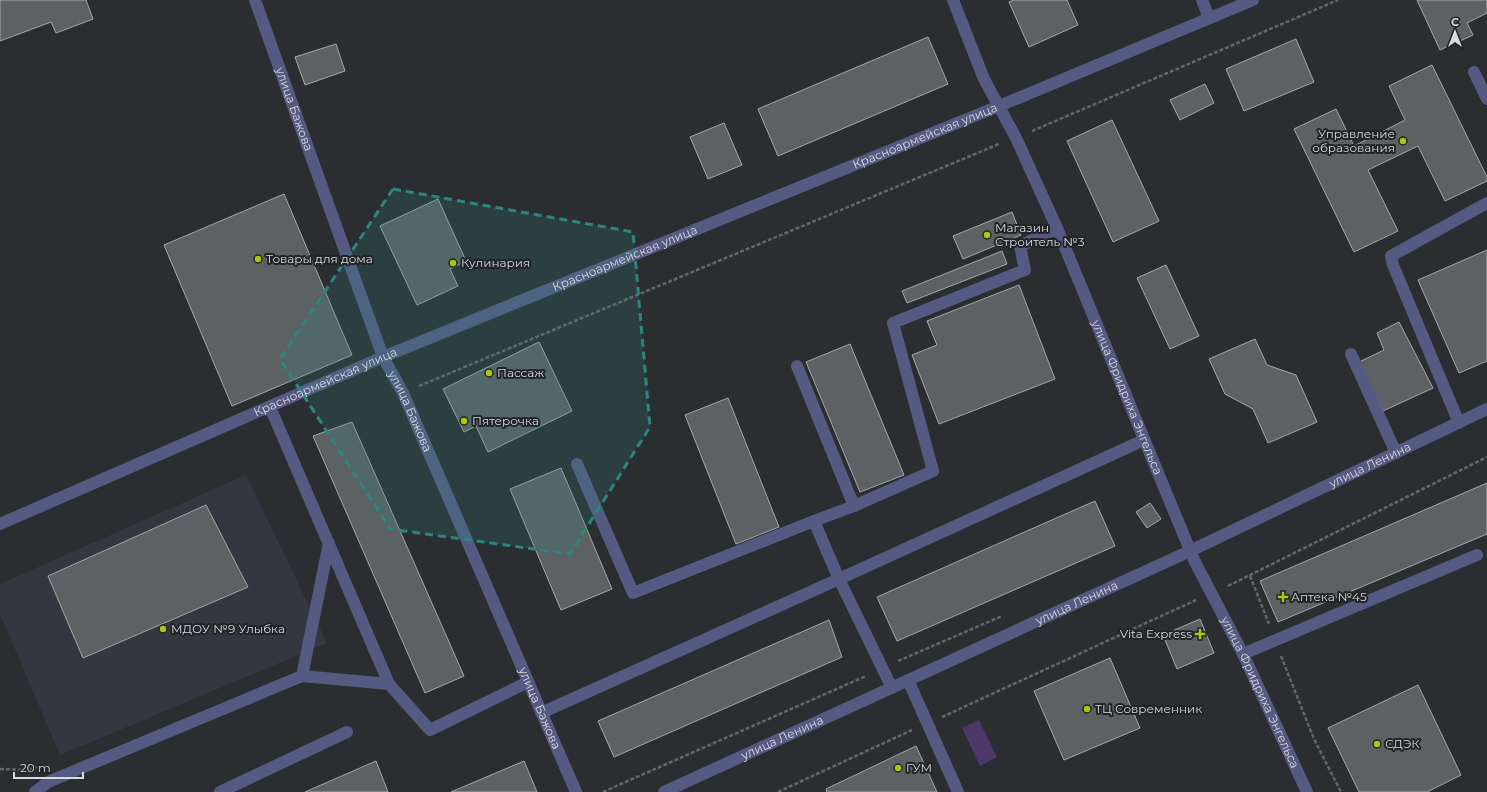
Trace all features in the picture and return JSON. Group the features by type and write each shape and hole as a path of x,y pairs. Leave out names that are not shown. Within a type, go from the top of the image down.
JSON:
{"street":[{"name":"улица Бажова","path":"255,0 384,357 403,392 576,792"},
{"name":"улица Фридриха Энгельса","path":"954,0 984,79 1016,138 1057,228 1190,551 1243,654 1307,792"},
{"path":"1202,0 1210,18"},
{"name":"Красноармейская улица","path":"0,524 384,357 999,106 1253,0"},
{"path":"1474,72 1487,99"},
{"path":"1459,423 1392,265 1391,256 1487,203"},
{"path":"577,464 633,593 854,506 933,471 893,323 1024,270 1020,246 1057,228"},
{"path":"1351,354 1396,453"},
{"path":"797,366 854,506"},
{"path":"270,407 390,684 430,730 528,682"},
{"name":"улица Ленина","path":"664,792 1190,551 1487,409"},
{"path":"541,713 1144,440"},
{"path":"814,521 839,579 892,688"},
{"path":"302,676 329,543"},
{"path":"1243,654 1477,554"},
{"path":"36,792 48,782 302,676 390,684"},
{"path":"908,680 958,792"},
{"path":"220,792 347,732"}],"path":[{"path":"403,392 1016,138 1338,0"},
{"path":"778,792 1250,576 1487,457"},
{"path":"1250,576 1314,739 1341,792"}],"highlighted area":[{"path":"393,189 633,232 650,427 570,554 390,529 280,359"}],"shaded area":[{"name":"МДОУ №9 Улыбка","path":"246,475 327,643 60,755 0,614 0,584"},
{"path":"979,720 997,757 980,766 962,728"}],"building":[{"path":"0,0 86,0 93,19 56,33 51,22 0,41"},
{"path":"1014,0 1067,0 1078,25 1029,47 1009,2"},
{"path":"1417,0 1487,0 1487,13 1467,23 1473,35 1440,50"},
{"path":"928,37 948,84 778,156 758,109"},
{"path":"1296,39 1314,82 1244,111 1226,69"},
{"path":"336,44 345,71 305,85 295,57"},
{"path":"1432,65 1487,177 1487,181 1445,201 1418,146 1368,170 1398,231 1354,252 1294,129 1336,109 1354,146 1405,120 1389,86"},
{"path":"1205,84 1214,103 1180,120 1170,100"},
{"path":"1112,120 1159,221 1113,242 1067,141"},
{"path":"724,123 742,165 708,179 690,137"},
{"path":"284,194 352,355 232,406 164,245"},
{"path":"438,199 466,261 450,269 458,286 417,305 380,226"},
{"name":"Магазин Строитель №3","path":"1012,212 1021,235 963,259 953,236"},
{"path":"1487,250 1487,361 1459,373 1418,280"},
{"path":"1002,251 1007,264 907,303 902,291"},
{"path":"1166,265 1199,336 1170,349 1137,278"},
{"path":"1019,285 1055,379 939,424 912,355 937,345 927,321"},
{"path":"1399,322 1433,388 1383,411 1359,362 1384,350 1377,333"},
{"path":"1255,339 1267,365 1296,375 1317,422 1268,443 1253,409 1225,394 1209,359"},
{"path":"539,342 572,411 488,452 476,426 464,432 443,389"},
{"path":"850,344 904,475 860,492 806,362"},
{"path":"728,398 779,527 736,544 685,415"},
{"path":"352,422 464,676 425,693 313,436"},
{"path":"561,468 612,589 561,610 510,489"},
{"path":"1487,483 1487,534 1278,622 1260,581"},
{"path":"1095,501 1115,546 897,641 877,597"},
{"path":"1150,503 1161,519 1147,528 1136,512"},
{"path":"206,505 248,587 83,658 48,576"},
{"path":"1200,619 1214,653 1177,669 1163,635"},
{"path":"829,620 842,657 614,757 598,721"},
{"name":"ТЦ Современник","path":"1110,658 1140,728 1064,760 1034,691"},
{"path":"1418,685 1461,775 1427,792 1359,792 1328,728"},
{"name":"ГУМ","path":"916,746 937,792 827,792 826,789"},
{"path":"376,761 388,792 305,792"},
{"path":"524,761 537,792 451,792"}],"place":[{"name":"Управление образования","path":"1403,141"},
{"name":"Магазин Строитель №3","path":"987,235"},
{"name":"Товары для дома","path":"258,259"},
{"name":"Кулинария","path":"453,263"},
{"name":"Пассаж","path":"489,373"},
{"name":"Пятерочка","path":"464,421"},
{"name":"Аптека №45","path":"1283,597"},
{"name":"МДОУ №9 Улыбка","path":"163,629"},
{"name":"Vita Express","path":"1200,634"},
{"name":"ТЦ Современник","path":"1087,709"},
{"name":"СДЭК","path":"1377,744"},
{"name":"ГУМ","path":"898,768"}]}
